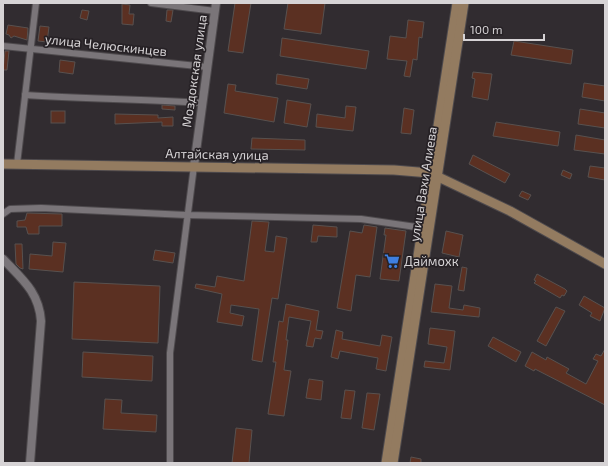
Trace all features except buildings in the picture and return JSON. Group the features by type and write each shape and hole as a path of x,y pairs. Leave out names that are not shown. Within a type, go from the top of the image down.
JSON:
{"main road":[{"name":"улица Вахи Алиева","path":"393,463 457,3"},
{"name":"улица Вахи Алиева","path":"386,463 423,228 464,3"},
{"name":"Алтайская улица","path":"3,164 394,170 433,175 510,211 605,264"}],"street":[{"path":"17,164 36,3"},
{"path":"151,3 215,7"},
{"name":"Моздокская улица","path":"194,166 215,7"},
{"name":"улица Челюскинцев","path":"3,46 207,66"},
{"path":"25,95 96,100 120,98 202,103"},
{"path":"170,463 170,353 186,215 194,166"},
{"path":"3,214 6,210 20,208 186,215 361,219 423,228"},
{"path":"3,259 29,287 39,303 41,321 30,463"}],"place":[{"name":"Даймохк","path":"392,261"}]}
